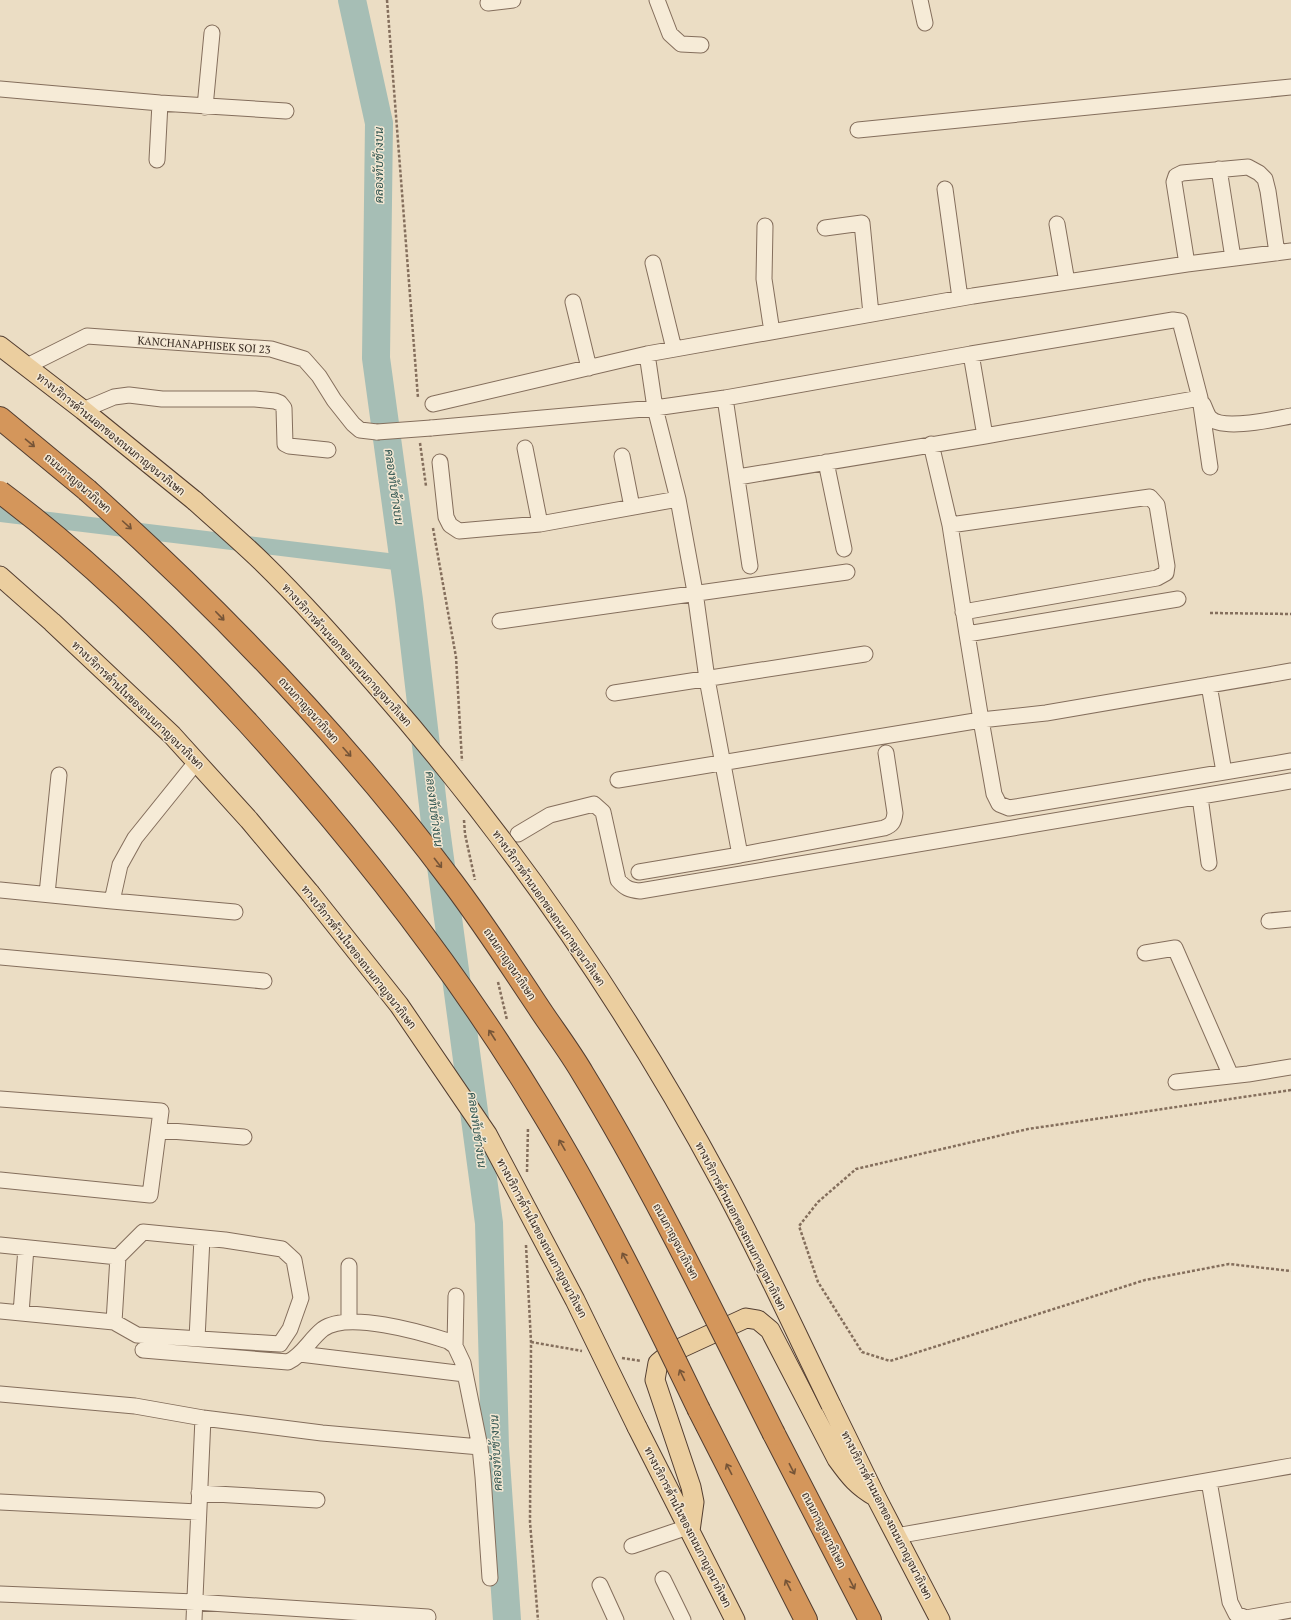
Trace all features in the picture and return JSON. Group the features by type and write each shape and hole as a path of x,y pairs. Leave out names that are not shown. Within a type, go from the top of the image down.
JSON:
{"highway":[{"name":"ถนนกาญจนาภิเษก","path":"0,418 87,490 138,535 259,655 357,764 452,882 496,943 583,1074 675,1237 870,1620"},
{"path":"0,492 39,521 100,575 220,692 316,799 410,916 452,975 537,1103 628,1264 699,1410 806,1620"}],"main road":[{"name":"ทางบริการด้านนอกของถนนกาญจนาภิเษก","path":"0,346 83,410 195,501 260,561 309,611 417,732 483,813 584,954 663,1081 723,1185 876,1497 940,1620"},
{"name":"ทางบริการด้านในของถนนกาญจนาภิเษก","path":"0,576 52,622 172,735 197,761 310,894 399,1005 487,1134 576,1300 637,1427 735,1620"},
{"path":"689,1529 694,1502 691,1487 655,1380 658,1364 670,1353 746,1318 758,1320 770,1330 837,1459 850,1478 860,1488 876,1497"}],"street":[{"path":"488,3 513,0"},
{"path":"657,0 670,34 682,44 701,45"},
{"path":"920,0 925,23"},
{"path":"205,107 212,33"},
{"path":"858,130 1291,87"},
{"path":"0,89 160,104 286,111"},
{"path":"157,160 160,104"},
{"path":"433,404 674,349 960,298 1187,264 1284,252 1268,191 1264,179 1259,173 1248,167 1219,169 1176,176 1174,182 1187,264"},
{"path":"1219,169 1233,258"},
{"path":"945,189 960,298"},
{"path":"825,228 862,222 871,314"},
{"path":"1057,224 1067,282"},
{"path":"765,226 764,279 772,332"},
{"path":"653,263 674,349"},
{"path":"573,302 589,368"},
{"name":"KANCHANAPHISEK SOI 23","path":"27,366 87,336 271,349 304,359 319,376 334,400 353,424 360,430 377,432 655,408 726,398 971,354 1178,320 1182,323 1200,398"},
{"path":"647,354 655,408 678,499 695,592 707,679 740,855"},
{"path":"971,354 985,436"},
{"path":"83,410 114,397 129,395 169,400 275,401 280,403 284,408 285,444 289,446 328,450"},
{"path":"726,398 750,566"},
{"path":"738,477 985,436 1200,398"},
{"path":"1200,398 1211,419 1220,423 1254,422 1291,416"},
{"path":"1200,398 1210,467"},
{"path":"931,444 950,525 981,720 994,794 999,804 1009,808 1291,761"},
{"path":"525,448 540,524"},
{"path":"622,456 632,507"},
{"path":"440,462 446,517 454,529 459,531 540,524 678,499"},
{"path":"826,462 844,549"},
{"path":"950,525 1150,497 1157,505 1167,566 1166,573 1157,578 963,612"},
{"path":"500,621 695,592 847,572"},
{"path":"967,634 1178,599"},
{"path":"614,693 865,654"},
{"path":"618,780 723,761 981,720 1046,713 1291,671"},
{"path":"1209,685 1224,772"},
{"path":"639,872 740,855 884,828 891,825 894,821 895,813 886,753"},
{"path":"112,901 120,865 135,838 197,761"},
{"path":"47,894 59,774"},
{"path":"518,834 550,815 594,804 603,812 618,880 624,887 630,890 640,891 1291,781"},
{"path":"1200,797 1209,863"},
{"path":"0,890 235,912"},
{"path":"1269,921 1291,919"},
{"path":"1145,953 1174,948 1231,1076"},
{"path":"0,957 264,980"},
{"path":"1176,1082 1291,1067"},
{"path":"0,1099 161,1111 150,1195 0,1180"},
{"path":"158,1130 244,1137"},
{"path":"0,1311 114,1322 137,1334 280,1344 290,1329 301,1298 294,1260 282,1249 202,1238 143,1232 118,1257 114,1322"},
{"path":"197,1338 202,1238"},
{"path":"0,1245 118,1257"},
{"path":"21,1313 26,1248"},
{"path":"349,1266 349,1321"},
{"path":"456,1296 455,1346 463,1363 480,1446 484,1477 490,1578"},
{"path":"143,1350 282,1363 288,1362 300,1354 322,1330 331,1324 349,1321 365,1322 434,1337 448,1341 455,1346"},
{"path":"300,1354 465,1374"},
{"path":"0,1394 135,1406 204,1418 322,1433 480,1446"},
{"path":"194,1620 198,1512 204,1418"},
{"path":"896,1536 1291,1466"},
{"path":"1209,1481 1230,1602 1236,1614 1246,1618 1291,1610"},
{"path":"199,1494 317,1500"},
{"path":"0,1502 198,1512"},
{"path":"632,1546 689,1529"},
{"path":"663,1579 683,1620"},
{"path":"600,1586 616,1620"},
{"path":"0,1594 195,1602 428,1617"}],"path":[{"path":"1210,613 1291,614"},
{"path":"1291,1090 1028,1129 856,1169 818,1202 799,1226 818,1282 862,1352 890,1361 1145,1280 1230,1264 1291,1271"}],"waterway":[{"name":"คลองทับช้างบน","path":"352,0 379,123 376,358 409,600 434,814 489,1223 495,1447 507,1620"},
{"path":"0,514 404,563"}]}
